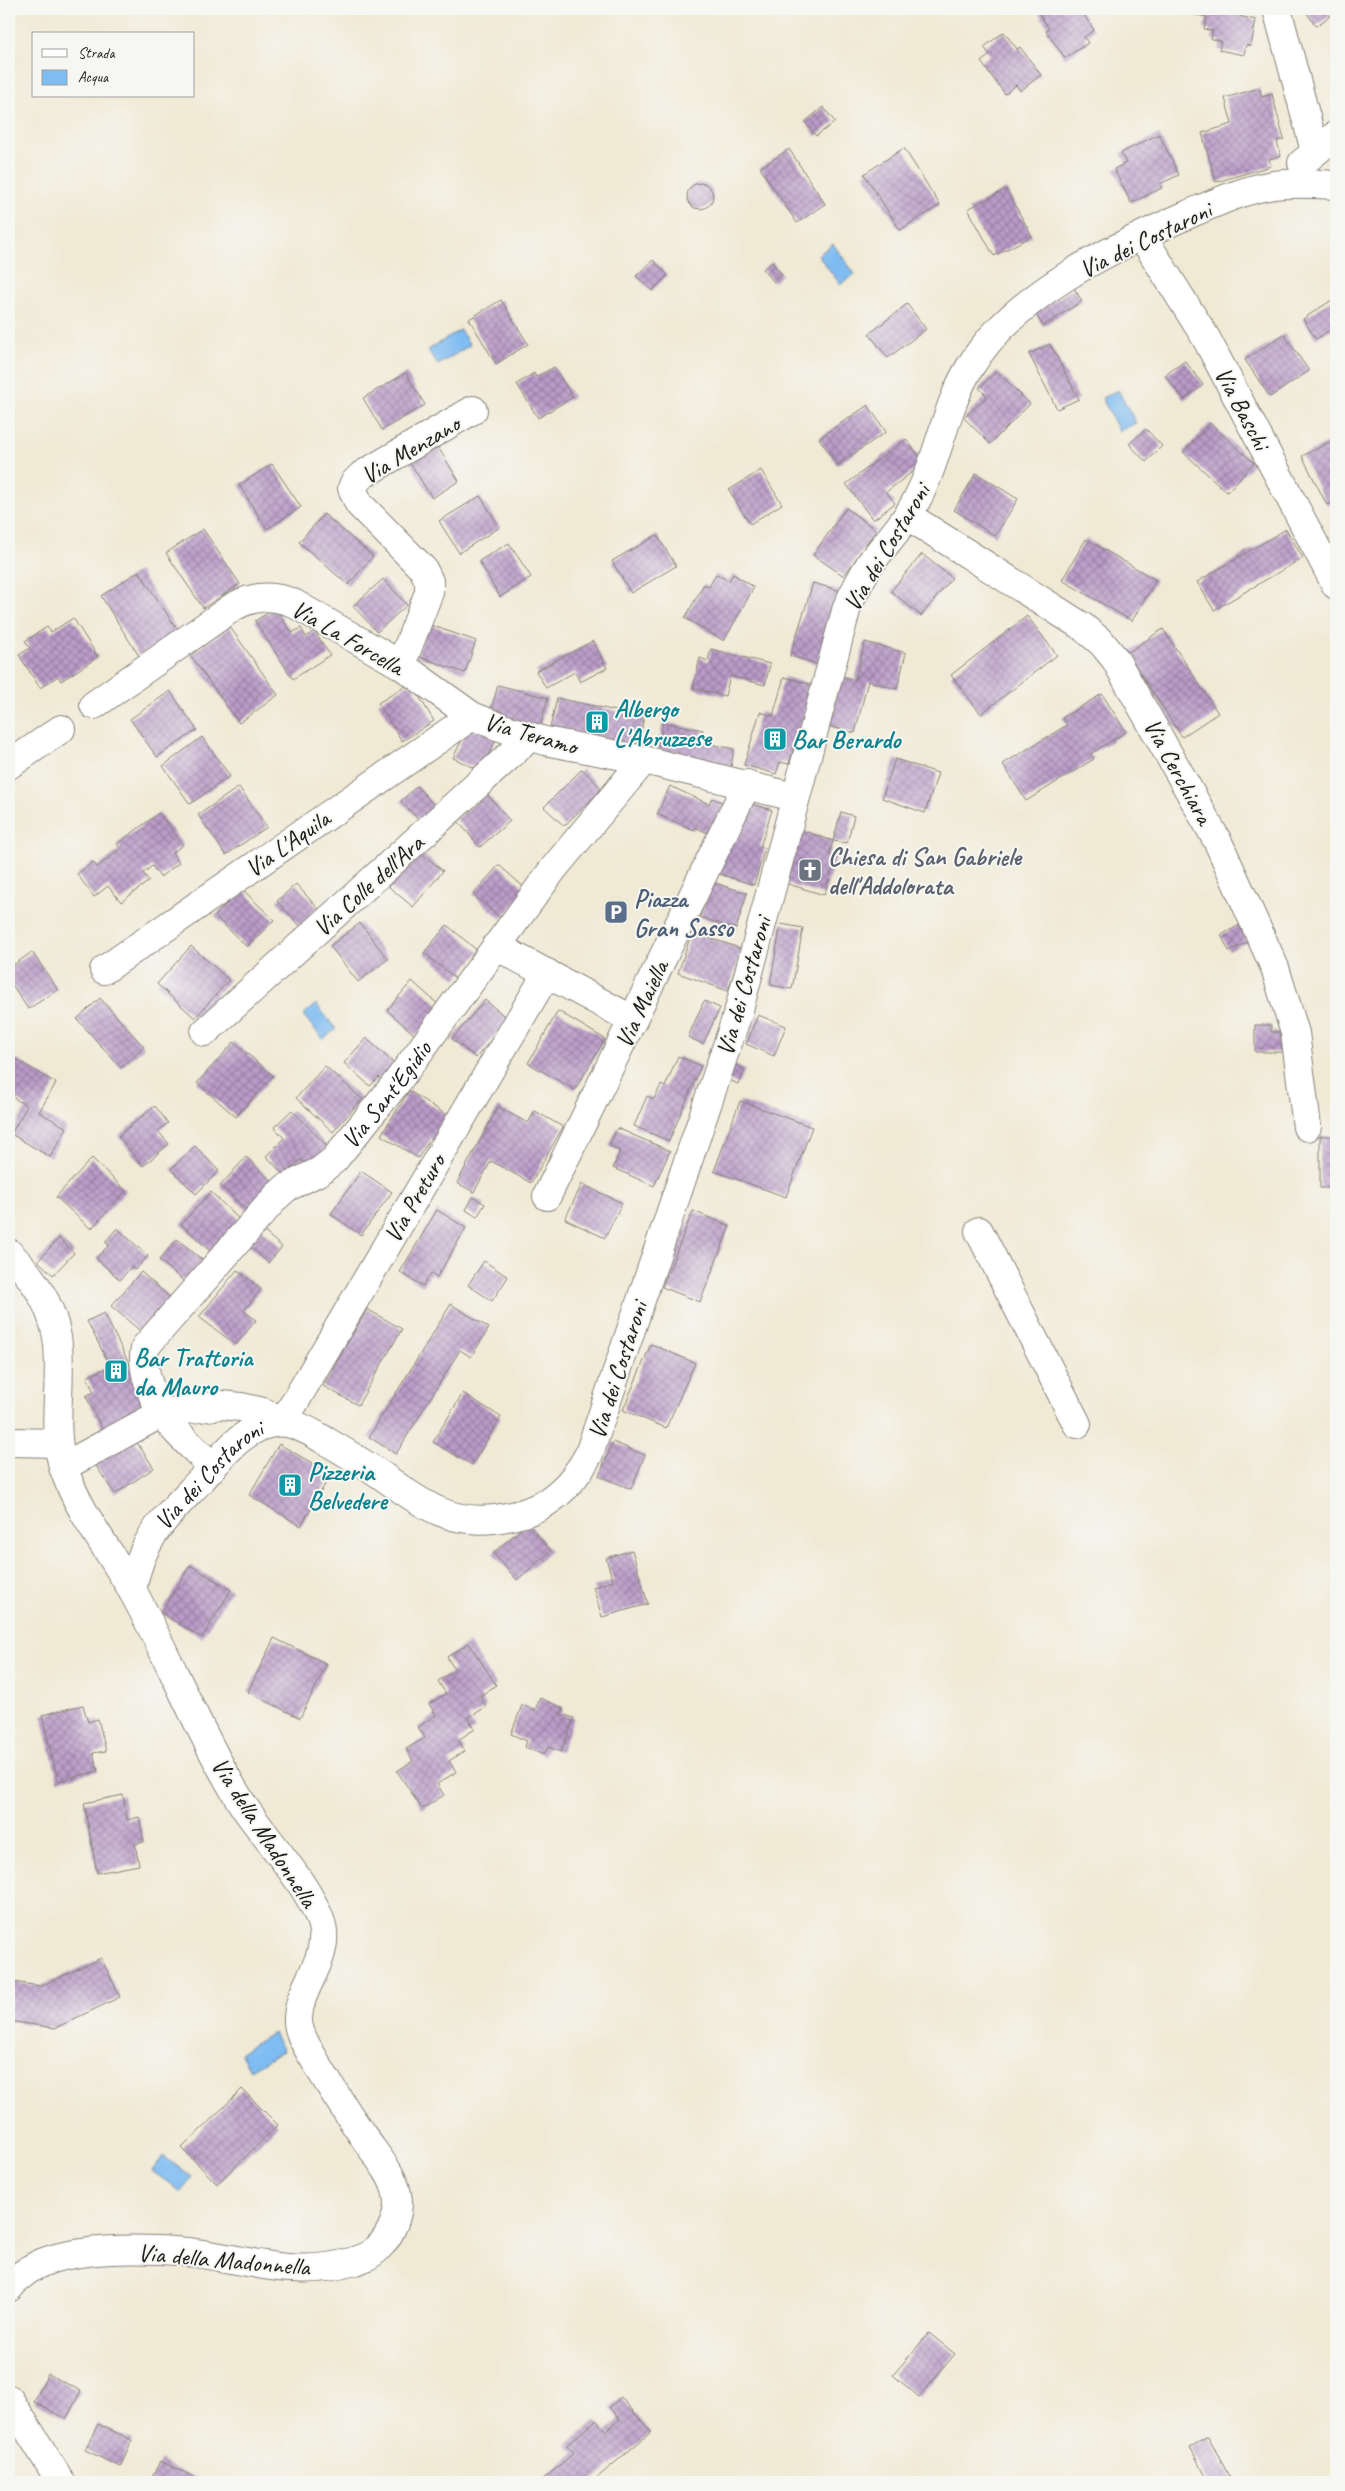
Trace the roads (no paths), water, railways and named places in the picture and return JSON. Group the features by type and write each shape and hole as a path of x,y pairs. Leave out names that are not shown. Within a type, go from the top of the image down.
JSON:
{"street":[{"path":"1277,9 1326,143 1301,165 1290,184"},
{"name":"Via dei Costaroni","path":"61,1455 162,1413 222,1406 241,1407 263,1412 315,1434 365,1464 425,1505 443,1514 460,1518 495,1519 522,1514 550,1501 562,1492 577,1475 589,1454 738,1013 794,797 847,607 871,564 908,516 931,469 948,418 969,368 1011,318 1057,284 1142,236 1226,199 1268,186 1290,184 1336,185"},
{"name":"Via Baschi","path":"1142,236 1206,338 1336,585"},
{"name":"Via Menzano","path":"401,665 428,596 429,581 423,569 359,504 352,488 362,475 473,410"},
{"name":"Via Cerchiara","path":"908,516 1082,627 1102,643 1115,659 1135,691 1218,842 1275,968 1295,1033 1306,1127"},
{"name":"Via La Forcella","path":"94,705 241,603 258,598 278,598 293,603 401,665 472,716"},
{"name":"Via Teramo","path":"472,716 530,737 644,760 794,797"},
{"name":"Via L'Aquila","path":"104,970 472,716"},
{"path":"9,765 61,729"},
{"name":"Via Colle dell'Ara","path":"205,1032 530,737"},
{"name":"Via Sant'Egidio","path":"162,1413 144,1366 143,1354 149,1343 276,1197 286,1188 320,1171 334,1160 397,1082 554,868 644,760"},
{"name":"Via Maiella","path":"548,1196 747,784"},
{"path":"496,946 633,1020"},
{"name":"Via Preturo","path":"284,1422 547,974"},
{"path":"979,1231 1077,1424"},
{"name":"Via della Madonnella","path":"9,1253 38,1288 50,1310 57,1337 56,1406 61,1455 76,1497 132,1590 222,1769 245,1807 306,1893 318,1915 323,1933 322,1948 301,2003 298,2018 299,2030 327,2081 393,2181 398,2198 396,2215 384,2241 370,2255 327,2268 267,2267 188,2252 112,2250 58,2257 37,2264 18,2277 9,2288"},
{"path":"162,1413 213,1467"},
{"name":"Via dei Costaroni","path":"132,1590 141,1553 164,1518 247,1434 266,1425 284,1422"},
{"path":"9,1442 61,1455"},
{"path":"9,2399 61,2482"}],"water":[{"path":"833,244 855,274 840,284 818,255"},
{"path":"460,330 470,345 438,365 428,350"},
{"path":"1118,390 1136,423 1119,431 1102,398"},
{"path":"316,1004 336,1029 323,1039 303,1015"},
{"path":"273,2033 283,2051 250,2070 240,2053"},
{"path":"163,2156 192,2177 181,2192 152,2171"}],"place":[{"name":"Albergo L'Abruzzese","path":"597,722"},
{"name":"Bar Berardo","path":"775,739"},
{"name":"Chiesa di San Gabriele dell'Addolorata","path":"810,870"},
{"name":"Piazza Gran Sasso","path":"616,912"},
{"name":"Bar Trattoria da Mauro","path":"116,1371"},
{"name":"Pizzeria Belvedere","path":"290,1485"}]}
